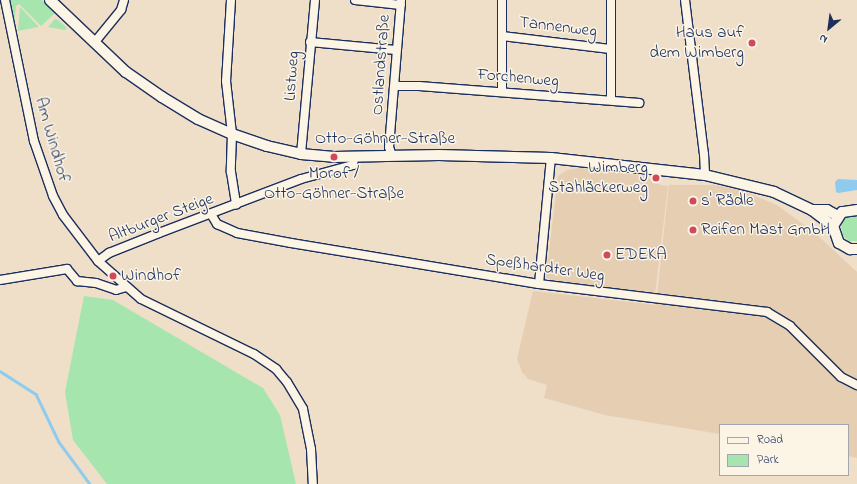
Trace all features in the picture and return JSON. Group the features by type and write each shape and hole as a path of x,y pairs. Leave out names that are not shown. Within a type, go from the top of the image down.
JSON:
{"street":[{"name":"Am Windhof","path":"5,0 28,118 41,166 63,215 98,261 126,287 164,311 254,354 280,374 303,409 311,449 313,484"},
{"name":"Otto-Göhner-Straße","path":"50,0 126,72 162,98 198,119 232,134 301,154 354,158 439,155 551,158 705,175 774,192 812,210 833,226"},
{"path":"94,42 121,10 124,0"},
{"name":"Altburger Steige","path":"231,0 226,81 232,134 231,172 236,205"},
{"name":"Listweg","path":"301,154 315,0"},
{"path":"355,0 401,3"},
{"path":"502,0 502,92"},
{"path":"611,0 611,100"},
{"path":"685,0 704,154 705,175"},
{"name":"Ostlandstraße","path":"392,156 389,147 396,86 396,50 401,3"},
{"name":"Tannenweg","path":"502,36 610,49"},
{"path":"310,42 396,50"},
{"name":"Forchenweg","path":"396,86 502,92 639,103"},
{"name":"Altburger Steige","path":"98,261 123,247 301,179 353,164 354,158"},
{"path":"539,284 551,158"},
{"name":"Otto-Göhner-Straße","path":"812,210 827,210 838,216"},
{"path":"857,210 847,210 838,216 833,226 839,243 857,249"},
{"name":"Speßhardter Weg","path":"211,214 217,224 237,233 539,284 767,312 790,326 841,377 857,385"},
{"path":"0,280 67,269 77,281 96,283 116,290 126,287"}],"shaded area":[{"path":"579,168 644,176 661,185 668,186 655,294 553,282 546,277 558,176 567,170"},
{"path":"669,185 715,185 743,191 777,205 815,233 857,272 857,458 849,456 849,424 719,424 719,434 605,415 544,398 547,385 528,379 522,372 517,359 533,291 656,305"}],"green space":[{"path":"9,0 42,0 55,13 41,26 19,4 16,6 14,25"},
{"path":"20,7 38,26 38,27 18,31"},
{"path":"55,19 67,28 65,30 48,27"},
{"path":"857,216 857,241 849,241 842,235 841,223 847,217"},
{"path":"84,296 113,300 263,388 280,415 296,484 107,484 73,440 65,392"}],"water":[{"path":"838,179 857,180 857,190 836,192 835,182"}],"waterway":[{"path":"0,371 36,394 59,442 90,484"}],"place":[{"name":"Haus auf dem Wimberg","path":"752,43"},
{"name":"Morof / Otto-Göhner-Straße","path":"334,157"},
{"name":"Wimberg Stahläckerweg","path":"656,178"},
{"name":"s' Rädle","path":"693,201"},
{"name":"Reifen Mast GmbH","path":"693,230"},
{"name":"EDEKA","path":"607,255"},
{"name":"Windhof","path":"113,276"}]}
